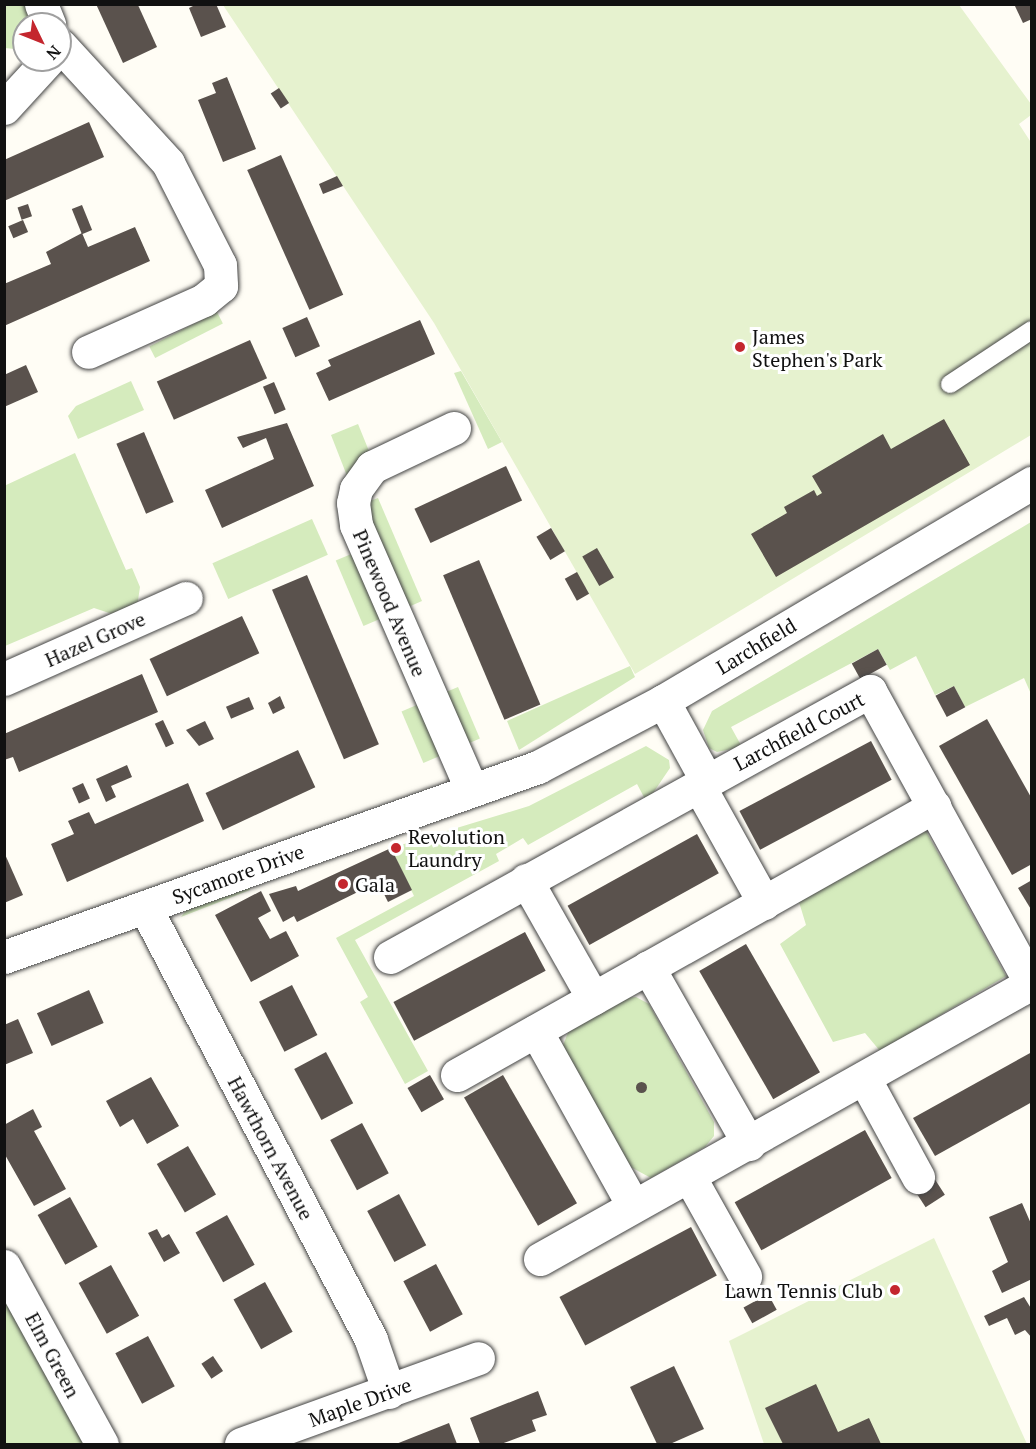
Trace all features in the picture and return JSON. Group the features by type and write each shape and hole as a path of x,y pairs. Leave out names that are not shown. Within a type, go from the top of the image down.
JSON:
{"street":[{"path":"72,63 168,163 220,266 221,286 204,300 88,352"},
{"path":"4,108 34,72"},
{"name":"Pinewood Avenue","path":"454,428 372,467 353,503 356,525 471,790"},
{"name":"Larchfield","path":"471,790 538,767 663,702 1032,483"},
{"name":"Hazel Grove","path":"4,679 186,598"},
{"name":"Larchfield Court","path":"390,957 870,691 936,806 1031,985 690,1176 633,1205 540,1259"},
{"path":"663,702 764,903"},
{"name":"Sycamore Drive","path":"4,957 471,790"},
{"path":"457,1075 936,806"},
{"path":"526,880 593,998"},
{"name":"Hawthorn Avenue","path":"145,907 371,1340 389,1392"},
{"path":"648,967 749,1143"},
{"path":"536,1031 633,1205"},
{"path":"864,1078 918,1177"},
{"path":"690,1176 745,1276"},
{"name":"Elm Green","path":"4,1266 102,1444"},
{"name":"Maple Drive","path":"241,1444 478,1358"}],"lane":[{"path":"950,384 1032,330"}],"green space":[{"path":"4,5 26,5 29,12 12,12 12,49 5,48"},
{"name":"James Stephen's Park","path":"223,5 959,5 1031,104 1031,115 1019,124 1032,144 1031,435 635,674 434,323"},
{"path":"217,312 223,324 155,358 149,347"},
{"path":"461,371 502,442 488,449 454,373"},
{"path":"131,381 144,410 78,439 68,416 76,406"},
{"path":"358,424 371,456 349,481 331,435"},
{"path":"75,453 126,570 132,568 140,587 137,607 112,614 94,608 5,646 4,486"},
{"path":"378,498 422,601 406,608 367,517 370,501"},
{"path":"312,519 328,555 228,599 212,563"},
{"path":"1031,522 1031,694 1024,678 965,707 954,686 935,695 916,656 890,670 878,649 731,727 742,747 717,752 709,748 703,730 712,711"},
{"path":"356,552 384,617 363,626 336,561"},
{"path":"630,666 635,677 519,750 507,721"},
{"path":"458,687 480,739 466,744 444,693"},
{"path":"419,704 441,756 423,763 402,711"},
{"path":"646,746 669,760 670,768 651,796 645,799 637,784 528,845 523,838 496,854 499,861 355,940 428,1071 405,1084 360,1002 368,997 336,938 414,896 391,848 529,806"},
{"path":"926,831 1006,976 880,1051 865,1033 833,1042 780,944 806,925 799,902"},
{"path":"249,885 250,890 181,917 187,909"},
{"path":"636,997 649,1004 714,1122 714,1136 705,1147 651,1178 627,1165 560,1053 569,1030 623,998"},
{"name":"Lawn Tennis Club","path":"934,1238 1027,1444 764,1444 729,1341"},
{"path":"5,1294 86,1444 5,1444"}],"building":[{"path":"96,4 138,5 157,47 123,63"},
{"path":"197,4 216,4 226,27 201,37 189,8"},
{"path":"1014,4 1032,4 1032,19 1023,23"},
{"path":"227,77 256,149 223,162 198,100 216,93 212,83"},
{"path":"279,88 289,103 281,109 271,94"},
{"path":"89,122 104,157 4,201 4,160"},
{"path":"281,155 343,295 309,310 247,170"},
{"path":"337,176 343,186 323,194 319,184"},
{"path":"28,204 32,216 22,220 18,207"},
{"path":"82,205 92,230 82,234 72,209"},
{"path":"23,220 28,232 13,238 8,226"},
{"path":"135,227 150,261 4,326 4,284 51,264 46,252 82,233 88,247"},
{"path":"307,317 320,346 295,357 282,328"},
{"path":"420,320 435,354 329,401 316,373 331,366 328,360"},
{"path":"250,340 267,378 174,420 157,381"},
{"path":"26,365 38,392 4,407 4,375"},
{"path":"274,382 286,410 275,414 263,387"},
{"path":"944,419 970,465 776,577 751,534 787,513 784,507 814,490 817,496 822,493 812,476 883,434 891,449"},
{"path":"287,423 314,486 222,528 205,490 274,459 266,438 243,448 237,437"},
{"path":"144,432 174,502 146,514 116,444"},
{"path":"506,466 522,500 431,543 414,509"},
{"path":"551,528 565,551 550,560 536,537"},
{"path":"597,548 614,577 599,586 582,556"},
{"path":"479,560 540,705 504,720 443,575"},
{"path":"577,572 589,594 577,601 565,579"},
{"path":"307,575 379,744 344,759 272,590"},
{"path":"242,616 259,653 167,696 150,659"},
{"path":"878,649 887,665 860,679 852,664"},
{"path":"142,674 158,712 19,772 13,757 4,760 4,734"},
{"path":"954,686 965,707 947,717 935,696"},
{"path":"280,696 285,708 273,714 268,703"},
{"path":"249,697 254,709 231,719 226,707"},
{"path":"987,719 1032,799 1032,864 1012,875 939,746"},
{"path":"163,720 174,744 166,747 155,724"},
{"path":"205,721 214,739 199,746 186,730"},
{"path":"871,741 892,780 760,850 739,811"},
{"path":"298,750 315,787 223,830 206,793"},
{"path":"127,765 132,777 111,786 116,797 106,802 96,779"},
{"path":"83,783 90,799 79,803 72,788"},
{"path":"188,783 204,821 67,882 51,844 74,834 68,821 89,812 95,824"},
{"path":"697,834 719,873 589,945 568,906"},
{"name":"Gala","path":"391,848 412,890 388,902 378,882 297,922 294,916 283,922 269,894 296,886 298,891"},
{"path":"4,852 23,895 4,903"},
{"path":"1032,880 1032,911 1018,888"},
{"path":"261,891 271,911 258,918 270,939 286,931 299,956 251,982 215,915"},
{"path":"525,932 546,971 414,1041 393,1002"},
{"path":"746,944 820,1072 773,1099 699,971"},
{"path":"292,985 317,1035 284,1052 259,1002"},
{"path":"89,990 104,1023 52,1046 37,1013"},
{"path":"18,1019 33,1053 4,1065 4,1025"},
{"path":"326,1052 353,1103 321,1120 294,1069"},
{"path":"1032,1052 1032,1102 935,1156 913,1118"},
{"path":"430,1075 444,1099 421,1112 407,1088"},
{"path":"503,1075 577,1203 538,1226 464,1098"},
{"path":"151,1077 179,1126 147,1144 133,1119 120,1127 106,1101"},
{"path":"641,1081 647,1087 641,1093 635,1087"},
{"path":"33,1109 42,1127 34,1131 66,1189 34,1206 4,1153 4,1125"},
{"path":"362,1123 389,1173 357,1190 330,1140"},
{"path":"865,1130 892,1178 761,1250 735,1202"},
{"path":"188,1146 216,1194 185,1212 157,1164"},
{"path":"934,1178 945,1195 926,1207 915,1191"},
{"path":"399,1194 426,1245 394,1262 367,1211"},
{"path":"70,1197 98,1247 65,1265 38,1215"},
{"path":"1022,1203 1032,1226 1032,1279 1002,1293 992,1271 1008,1262 989,1217"},
{"path":"227,1215 255,1265 223,1282 196,1232"},
{"path":"691,1227 717,1276 585,1346 559,1297"},
{"path":"157,1229 162,1238 169,1234 180,1253 164,1262 148,1233"},
{"path":"436,1264 463,1314 430,1332 403,1281"},
{"path":"111,1265 139,1316 107,1334 79,1283"},
{"path":"265,1282 293,1332 261,1349 234,1299"},
{"path":"768,1294 777,1310 752,1323 744,1308"},
{"path":"1024,1297 1032,1310 1032,1338 1025,1330 1015,1335 1007,1318 989,1326 984,1316"},
{"path":"148,1336 175,1386 142,1404 115,1353"},
{"path":"213,1356 223,1371 211,1379 201,1364"},
{"path":"674,1366 704,1429 670,1444 657,1444 630,1387"},
{"path":"816,1384 838,1432 869,1418 881,1444 783,1444 765,1408"},
{"path":"538,1391 547,1415 532,1420 536,1431 501,1444 480,1444 470,1418"},
{"path":"449,1423 457,1444 396,1444"}],"place":[{"name":"James Stephen's Park","path":"740,347"},
{"name":"Revolution Laundry","path":"396,848"},
{"name":"Gala","path":"343,884"},
{"name":"Lawn Tennis Club","path":"895,1290"}]}
